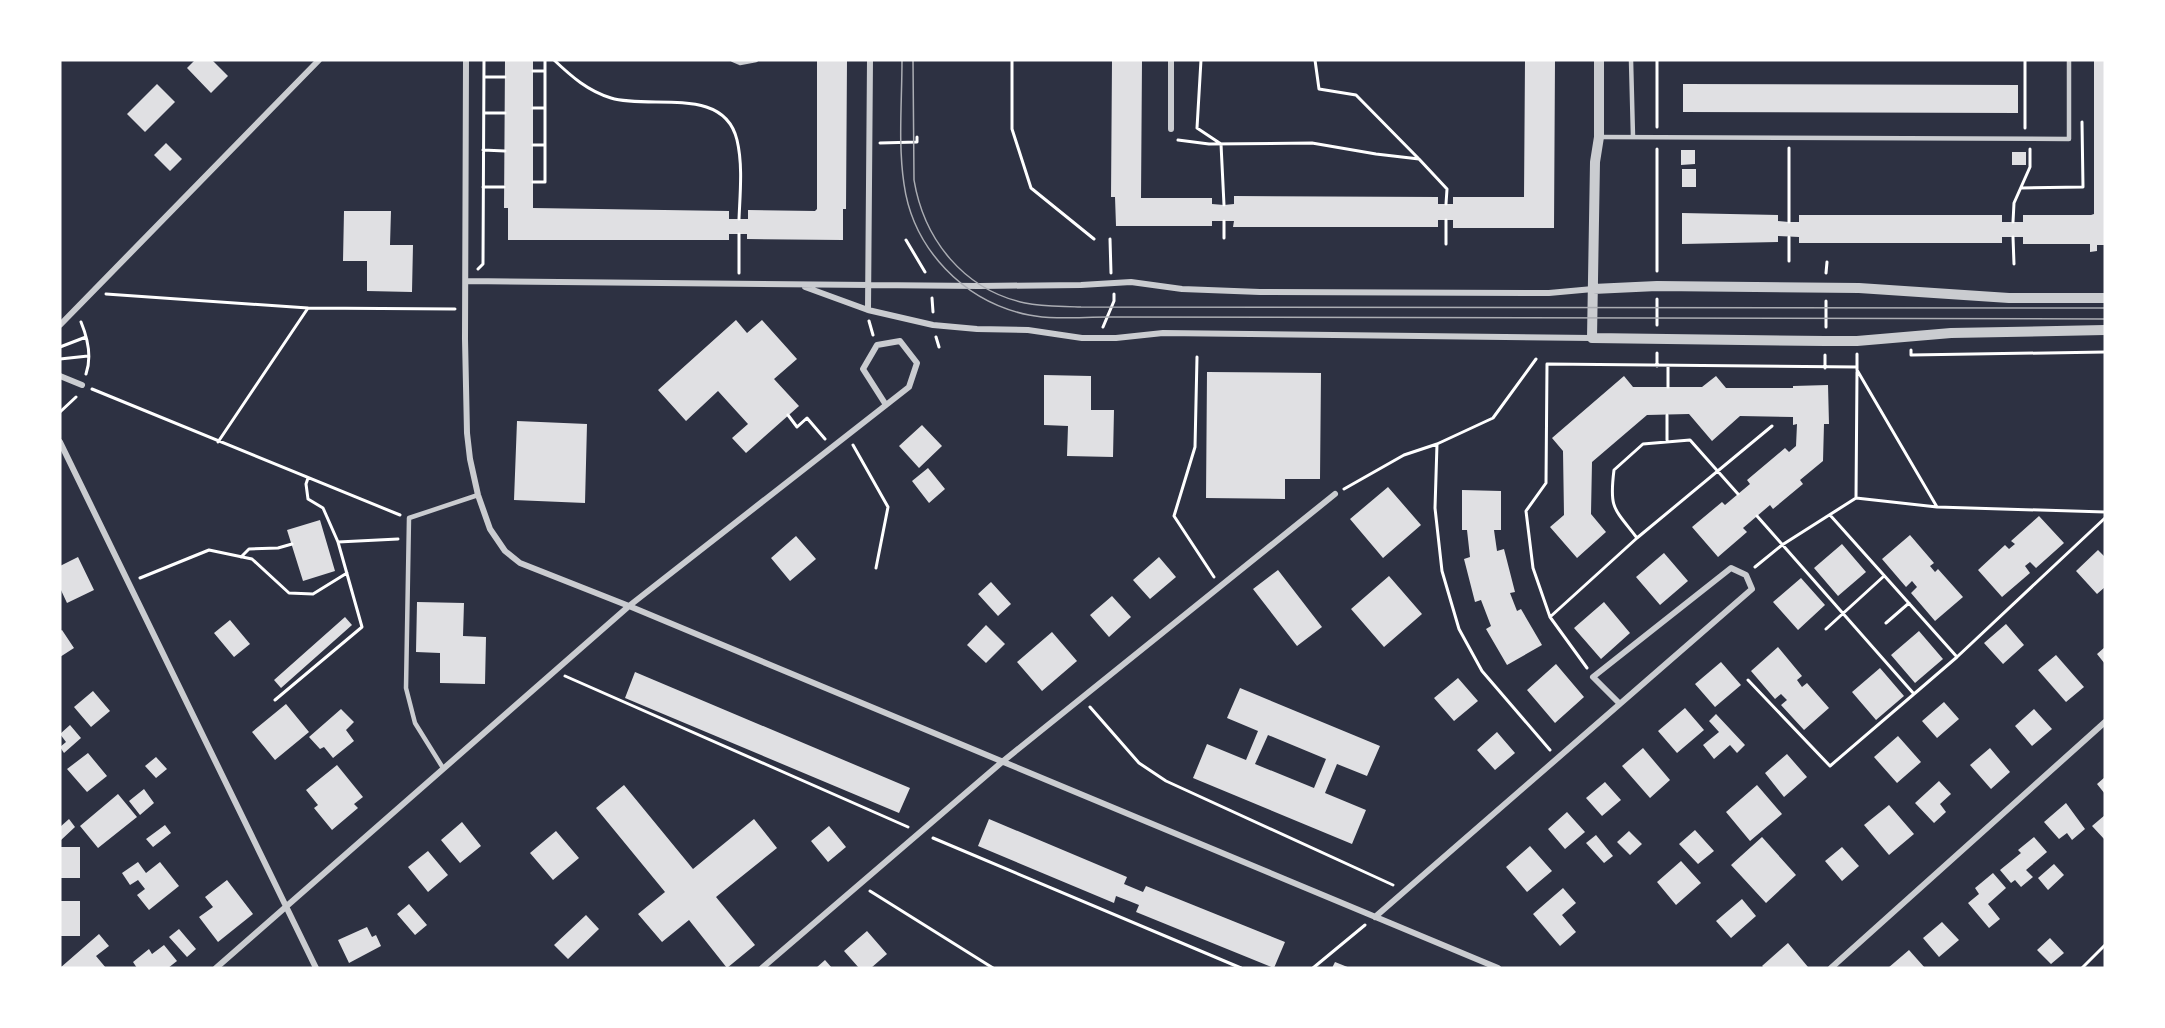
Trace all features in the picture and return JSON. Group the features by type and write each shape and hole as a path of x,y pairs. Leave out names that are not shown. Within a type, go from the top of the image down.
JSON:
{"street":[{"path":"60,325 318,60"},
{"path":"466,60 467,434 478,495 490,529 505,551 520,563 629,606 1498,968"},
{"path":"868,310 870,60"},
{"path":"1170,60 1171,129"},
{"path":"1592,338 1595,162 1599,137 1599,60"},
{"path":"466,281 1058,286 1131,282 1182,290 1283,292 1549,293 1593,288 1657,286 1826,288 2009,298 2105,298"},
{"path":"799,285 868,310 933,325 1028,330 1068,337 1093,338 1138,337 1163,333 1857,341 1962,332 2105,330"},
{"path":"216,968 629,606 848,435 909,387 917,363 900,341 877,345 863,369 886,405"},
{"path":"60,376 82,385"},
{"path":"60,442 316,968"},
{"path":"762,968 1002,762 1335,494"},
{"path":"1375,917 1557,758 1620,704 1752,589 1746,575 1731,568 1593,677 1620,704"},
{"path":"1831,968 2105,722"}],"lane":[{"path":"733,60 740,63 756,60"},
{"path":"1631,60 1633,137"},
{"path":"1599,137 2068,139 2069,60"},
{"path":"443,768 415,723 406,688 409,518 478,495"}],"path":[{"path":"483,264 484,60"},
{"path":"533,182 545,182 545,60"},
{"path":"554,60 575,80 593,92 614,99 701,104 717,111 730,125 737,138 740,172 739,219"},
{"path":"1012,60 1012,129 1031,188 1094,238"},
{"path":"1201,60 1197,128 1221,144"},
{"path":"1315,60 1319,89 1356,95 1447,189 1446,204"},
{"path":"1657,60 1657,366"},
{"path":"2013,222 2014,203 2030,166 2025,60"},
{"path":"533,71 545,71"},
{"path":"484,77 505,77"},
{"path":"533,108 545,108"},
{"path":"484,113 505,113"},
{"path":"1171,129 1176,138 1183,141 1221,144 1312,143 1419,159"},
{"path":"896,137 896,142"},
{"path":"870,143 917,142 917,137"},
{"path":"1789,138 1789,222"},
{"path":"1221,144 1224,205"},
{"path":"533,145 545,145"},
{"path":"483,150 505,151"},
{"path":"483,187 504,187"},
{"path":"1446,220 1446,244"},
{"path":"1224,221 1224,238"},
{"path":"739,234 739,284"},
{"path":"1789,237 1789,261"},
{"path":"2013,237 2014,264"},
{"path":"1825,368 1827,262"},
{"path":"92,293 308,308 465,309"},
{"path":"218,442 308,308"},
{"path":"868,310 869,324 877,345"},
{"path":"60,412 78,395 88,368 86,337 81,323 73,312"},
{"path":"60,347 86,337"},
{"path":"1856,498 1857,341"},
{"path":"1911,349 1911,355 2105,352"},
{"path":"60,359 88,356"},
{"path":"1197,357 1195,447 1174,516 1220,586"},
{"path":"1335,494 1404,455 1437,444 1493,418 1536,359"},
{"path":"1593,677 1550,617 1533,568 1526,511 1546,483 1547,364 1857,369"},
{"path":"1668,366 1668,387"},
{"path":"1857,369 1937,507"},
{"path":"82,385 409,518"},
{"path":"788,415 797,427 807,418 832,447"},
{"path":"1667,440 1668,415"},
{"path":"1550,617 1637,538 1772,426"},
{"path":"848,435 888,507 876,568"},
{"path":"1637,538 1615,509 1611,497 1614,470 1643,444 1667,440 1690,440 1738,494"},
{"path":"1437,444 1435,508 1443,571 1459,629 1482,671 1557,758"},
{"path":"274,700 362,627 338,542 323,508 308,499 306,484 308,478"},
{"path":"1746,575 1782,545 1856,498 1937,507 2105,512"},
{"path":"1830,515 1957,657"},
{"path":"1757,516 1914,694"},
{"path":"1748,680 1830,766 1957,657 2105,518"},
{"path":"338,542 409,539"},
{"path":"241,557 249,549 278,548 292,544"},
{"path":"129,584 157,570 209,550 252,559 289,593 314,594 347,573"},
{"path":"1826,629 1885,576"},
{"path":"1886,623 1909,603"},
{"path":"554,671 920,832 1241,968"},
{"path":"1082,697 1139,763 1166,781 1406,890"},
{"path":"860,884 993,968"},
{"path":"1314,968 1375,917"},
{"path":"2082,968 2105,945"}],"building":[{"path":"195,60 212,60 228,76 211,93 187,68"},
{"path":"505,60 533,60 533,208 729,211 729,219 748,219 748,210 815,211 817,209 817,60 847,60 846,209 843,209 843,240 747,239 747,234 729,234 729,240 508,240 508,208 504,208"},
{"path":"1112,60 1142,60 1141,198 1212,198 1212,204 1224,205 1234,204 1234,196 1438,197 1438,204 1453,204 1453,197 1524,197 1525,60 1555,60 1554,228 1453,228 1453,220 1438,220 1438,227 1233,227 1234,221 1212,221 1212,226 1116,226 1115,197 1111,197"},
{"path":"2094,60 2105,60 2105,245 2097,245 2097,251 2090,252 2090,244 2023,244 2023,237 2002,237 2002,243 1799,243 1799,237 1778,236 1778,242 1682,244 1682,213 1778,215 1778,221 1789,222 1799,222 1799,215 2002,215 2002,222 2023,222 2023,215 2094,214"},
{"path":"157,84 175,102 145,132 127,114"},
{"path":"1683,84 2018,85 2018,113 1683,112"},
{"path":"166,143 182,159 170,171 154,155"},
{"path":"1681,150 1695,150 1695,164 1681,165"},
{"path":"2012,152 2026,152 2026,165 2012,165"},
{"path":"1682,169 1696,169 1696,187 1682,187"},
{"path":"344,211 391,211 390,245 413,245 412,292 367,291 367,261 343,261"},
{"path":"736,320 747,333 762,320 797,359 774,379 799,406 746,453 732,438 748,424 718,391 686,421 658,390"},
{"path":"1207,372 1321,373 1320,479 1285,479 1285,499 1206,498"},
{"path":"1044,375 1091,376 1091,410 1114,410 1113,457 1067,456 1068,426 1044,425"},
{"path":"1624,376 1633,387 1702,387 1716,376 1726,388 1793,388 1793,386 1828,385 1829,424 1824,424 1823,461 1800,480 1803,484 1773,509 1770,505 1743,528 1747,532 1718,557 1692,527 1722,502 1725,505 1750,484 1747,480 1785,448 1789,452 1796,446 1797,424 1793,425 1793,417 1740,416 1712,441 1689,414 1647,415 1592,462 1591,514 1606,532 1577,558 1550,527 1564,515 1563,451 1552,438"},
{"path":"517,421 587,424 585,503 514,500"},
{"path":"922,425 942,446 919,468 899,446"},
{"path":"928,468 945,489 929,503 912,481"},
{"path":"1388,487 1421,525 1383,558 1350,519"},
{"path":"1462,490 1501,491 1501,530 1494,530 1497,551 1504,549 1515,592 1510,593 1517,611 1521,609 1542,645 1507,665 1486,629 1491,626 1481,600 1475,602 1464,559 1470,557 1467,530 1462,530"},
{"path":"2039,516 2064,543 2036,568 2030,562 2025,566 2030,573 2002,597 1978,570 2005,545 2009,549 2015,544 2011,541"},
{"path":"320,520 335,571 303,581 287,530"},
{"path":"1910,535 1934,563 1930,566 1935,572 1938,569 1963,597 1935,621 1911,593 1917,587 1912,581 1906,587 1882,559"},
{"path":"796,536 816,559 790,581 771,558"},
{"path":"1842,544 1866,572 1838,596 1814,568"},
{"path":"2098,550 2105,557 2105,587 2097,594 2076,571"},
{"path":"1664,553 1688,581 1660,605 1636,577"},
{"path":"78,557 94,590 67,603 60,588 60,566"},
{"path":"1159,557 1176,577 1150,599 1133,580"},
{"path":"1278,570 1322,627 1297,646 1253,589"},
{"path":"1389,576 1422,614 1384,647 1351,609"},
{"path":"1801,578 1825,605 1798,630 1773,602"},
{"path":"991,582 1011,604 998,616 978,594"},
{"path":"1112,596 1131,617 1109,637 1090,615"},
{"path":"417,602 464,603 463,636 486,637 485,684 440,683 440,653 416,652"},
{"path":"1604,602 1630,633 1601,659 1574,628"},
{"path":"345,617 352,625 281,688 274,680"},
{"path":"230,620 250,644 234,657 214,633"},
{"path":"2006,624 2024,645 2003,664 1984,643"},
{"path":"986,625 1005,644 986,663 967,645"},
{"path":"62,630 74,648 60,657 60,631"},
{"path":"1919,631 1943,659 1915,683 1891,655"},
{"path":"1052,632 1077,661 1042,691 1017,662"},
{"path":"1778,647 1802,676 1797,680 1802,687 1807,683 1829,708 1804,730 1781,705 1787,700 1781,694 1775,699 1751,671"},
{"path":"2105,647 2105,664 2097,654"},
{"path":"2056,655 2084,687 2066,702 2038,670"},
{"path":"1721,662 1741,685 1715,707 1695,684"},
{"path":"1556,664 1584,697 1555,723 1527,690"},
{"path":"1880,668 1904,696 1876,720 1852,692"},
{"path":"635,672 910,788 899,813 625,698"},
{"path":"1458,678 1478,701 1454,721 1434,698"},
{"path":"1240,688 1380,746 1367,776 1337,764 1325,793 1366,810 1352,844 1193,778 1207,744 1246,760 1258,731 1227,718","holes":["1268,735 1326,759 1314,788 1255,764"]},
{"path":"93,691 110,711 91,727 74,707"},
{"path":"1944,702 1959,719 1937,738 1922,721"},
{"path":"286,704 309,732 275,760 252,732"},
{"path":"1685,708 1704,730 1677,753 1658,731"},
{"path":"341,709 354,722 346,730 354,741 333,758 324,747 320,749 309,737"},
{"path":"2034,709 2052,729 2032,746 2015,726"},
{"path":"1716,714 1745,745 1737,753 1730,745 1714,759 1703,745 1719,732 1709,721"},
{"path":"70,725 81,738 64,753 60,747 66,742 60,734"},
{"path":"1497,732 1515,753 1495,770 1477,750"},
{"path":"1898,736 1921,762 1897,783 1874,757"},
{"path":"1643,748 1670,780 1650,798 1622,766"},
{"path":"1990,748 2010,772 1991,789 1970,765"},
{"path":"88,753 107,776 87,792 67,769"},
{"path":"1787,754 1807,777 1784,797 1765,773"},
{"path":"156,757 167,769 156,778 145,766"},
{"path":"337,765 363,797 354,804 358,808 332,830 314,808 318,805 306,790"},
{"path":"2105,777 2105,794 2097,784"},
{"path":"1939,781 1951,794 1940,804 1946,812 1934,823 1915,803"},
{"path":"1605,782 1621,800 1602,816 1586,798"},
{"path":"624,785 693,869 754,819 777,848 716,897 755,945 727,968 689,920 662,942 638,914 665,892 596,808"},
{"path":"1757,785 1782,814 1750,841 1726,812"},
{"path":"144,789 154,803 140,815 129,801"},
{"path":"118,794 137,817 98,848 80,826"},
{"path":"2066,803 2085,829 2072,840 2067,833 2059,839 2044,822"},
{"path":"1889,805 1914,834 1889,855 1864,825"},
{"path":"1567,812 1585,832 1565,849 1548,829"},
{"path":"2105,815 2105,840 2092,826"},
{"path":"69,819 75,827 60,841 60,827"},
{"path":"989,819 1127,877 1124,884 1143,892 1146,886 1285,942 1274,968 1136,912 1139,905 1116,896 1114,903 978,846"},
{"path":"462,822 481,846 460,863 441,840"},
{"path":"165,825 171,833 153,847 146,839"},
{"path":"829,826 846,847 828,862 811,841"},
{"path":"1695,830 1714,851 1698,864 1679,844"},
{"path":"556,831 579,858 553,880 530,853"},
{"path":"1629,831 1642,844 1630,855 1617,842"},
{"path":"1596,835 1613,856 1604,863 1586,843"},
{"path":"1762,837 1796,875 1766,903 1731,865"},
{"path":"2034,837 2047,852 2026,870 2033,877 2021,887 2015,880 2011,883 2000,870 2021,853 2018,850"},
{"path":"1530,846 1552,871 1527,892 1506,867"},
{"path":"60,847 80,847 80,878 60,878"},
{"path":"1842,847 1859,866 1842,881 1825,861"},
{"path":"428,851 448,875 428,892 408,867"},
{"path":"1681,861 1701,883 1676,905 1657,882"},
{"path":"138,862 146,873 160,862 179,886 149,910 137,895 145,889 138,880 130,885 122,873"},
{"path":"2054,864 2064,875 2048,890 2038,878"},
{"path":"1993,873 2006,888 1988,904 2000,919 1989,928 1968,903 1979,894 1975,888"},
{"path":"227,880 253,914 218,942 199,917 213,907 205,897"},
{"path":"1563,888 1576,903 1562,915 1576,932 1560,946 1533,914"},
{"path":"1742,899 1756,916 1731,938 1716,921"},
{"path":"60,901 80,901 80,936 60,936"},
{"path":"409,904 427,925 415,935 397,914"},
{"path":"586,915 599,929 568,959 554,945"},
{"path":"1942,922 1959,940 1939,957 1923,938"},
{"path":"367,927 372,937 376,935 381,946 349,963 338,940"},
{"path":"179,929 196,949 187,957 169,937"},
{"path":"867,931 887,954 871,968 859,968 844,951"},
{"path":"99,934 109,946 96,956 106,968 60,968"},
{"path":"2050,938 2064,953 2051,964 2037,950"},
{"path":"1788,943 1808,967 1764,968 1762,966"},
{"path":"164,945 177,961 168,968 137,968 133,962 149,949 152,954"},
{"path":"1909,950 1925,968 1888,968"},
{"path":"825,960 832,968 816,968"},
{"path":"1335,962 1350,968 1332,968"}],"tram line":[{"path":"902,60 902,169 909,208 918,230 930,251 963,285 983,298 1029,315 1068,318 2105,319"},
{"path":"913,60 914,180 927,223 937,242 966,274 983,287 1025,303 1081,307 2105,308"}]}
